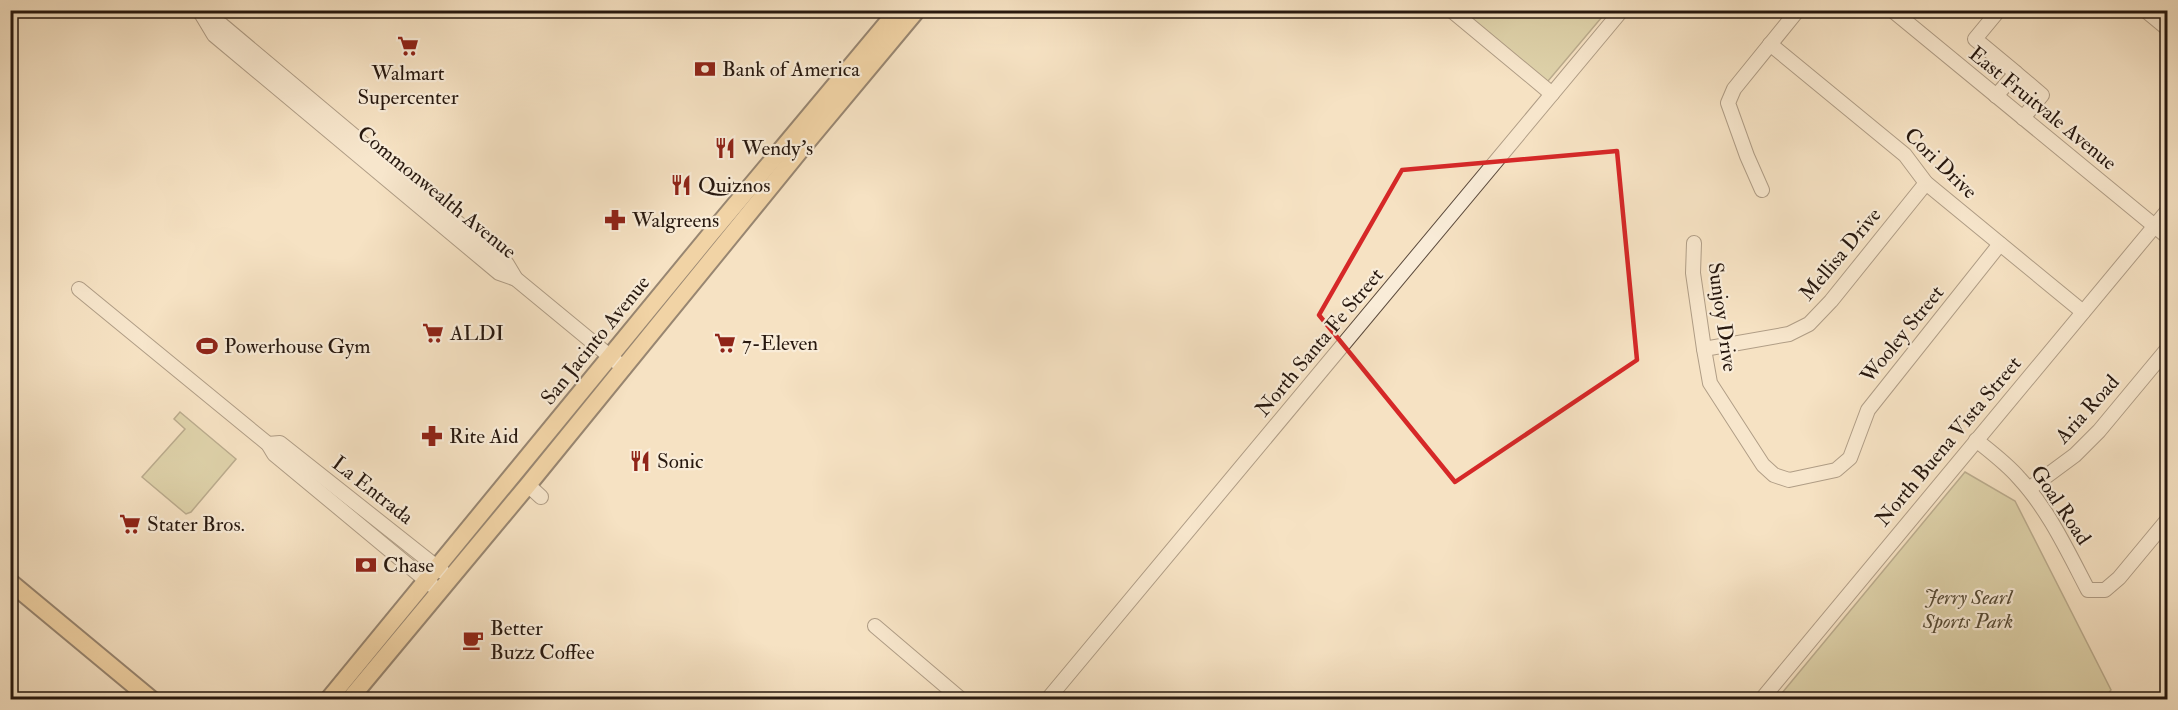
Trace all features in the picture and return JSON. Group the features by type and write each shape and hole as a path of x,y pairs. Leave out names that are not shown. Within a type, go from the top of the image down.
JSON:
{"main road":[{"name":"San Jacinto Avenue","path":"349,699 432,586 437,567 898,10"},
{"name":"San Jacinto Avenue","path":"328,699 432,586 450,578 916,10"},
{"path":"706,266 710,252 749,203 750,198 746,192"},
{"path":"10,582 152,699"}],"street":[{"path":"1451,10 1552,94"},
{"name":"North Santa Fe Street","path":"1047,699 1622,10"},
{"path":"1762,190 1728,103 1734,89 1798,10"},
{"name":"East Fruitvale Avenue","path":"1892,10 2168,237"},
{"path":"1999,10 1975,39 2042,95 2023,118"},
{"path":"2145,10 2168,29"},
{"name":"Commonwealth Avenue","path":"202,12 222,25 507,264 516,279 624,368"},
{"name":"Cori Drive","path":"1770,44 1905,155 1926,183 2082,312"},
{"path":"1996,96 2016,73"},
{"name":"Mellisa Drive","path":"1704,349 1789,334 1809,324 1831,301 1926,183"},
{"name":"North Buena Vista Street","path":"1761,699 2168,210"},
{"name":"Sunjoy Drive","path":"1694,243 1693,273 1710,383 1763,465 1774,475 1789,480 1836,470 1850,458"},
{"name":"Wooley Street","path":"1850,458 1868,410 2000,244"},
{"name":"La Entrada","path":"79,289 268,444 274,454 432,586"},
{"name":"Aria Road","path":"2029,489 2075,456 2099,431 2168,348"},
{"name":"Goal Road","path":"1976,440 2017,475 2029,489 2067,549 2088,590 2105,590 2119,578 2168,519"},
{"name":"La Entrada","path":"268,444 280,443 450,578"},
{"path":"528,485 541,496"},
{"path":"875,626 962,699"}],"highlighted area":[{"path":"1617,151 1637,360 1455,482 1319,315 1402,170"}],"green space":[{"path":"1451,11 1607,11 1543,87"},
{"path":"180,412 236,459 191,512 186,514 142,477 185,429 174,419"},
{"name":"Jerry Searl Sports Park","path":"1965,472 2015,501 2111,690 2103,700 1783,699 1782,693"}],"place":[{"name":"Walmart Supercenter","path":"408,46"},
{"name":"Bank of America","path":"705,69"},
{"name":"Wendy's","path":"725,148"},
{"name":"Quiznos","path":"681,185"},
{"name":"Walgreens","path":"615,220"},
{"name":"ALDI","path":"433,333"},
{"name":"7-Eleven","path":"725,343"},
{"name":"Powerhouse Gym","path":"207,346"},
{"name":"Rite Aid","path":"432,436"},
{"name":"Sonic","path":"640,461"},
{"name":"Stater Bros.","path":"130,524"},
{"name":"Chase","path":"366,565"},
{"name":"Better Buzz Coffee","path":"473,640"}]}
